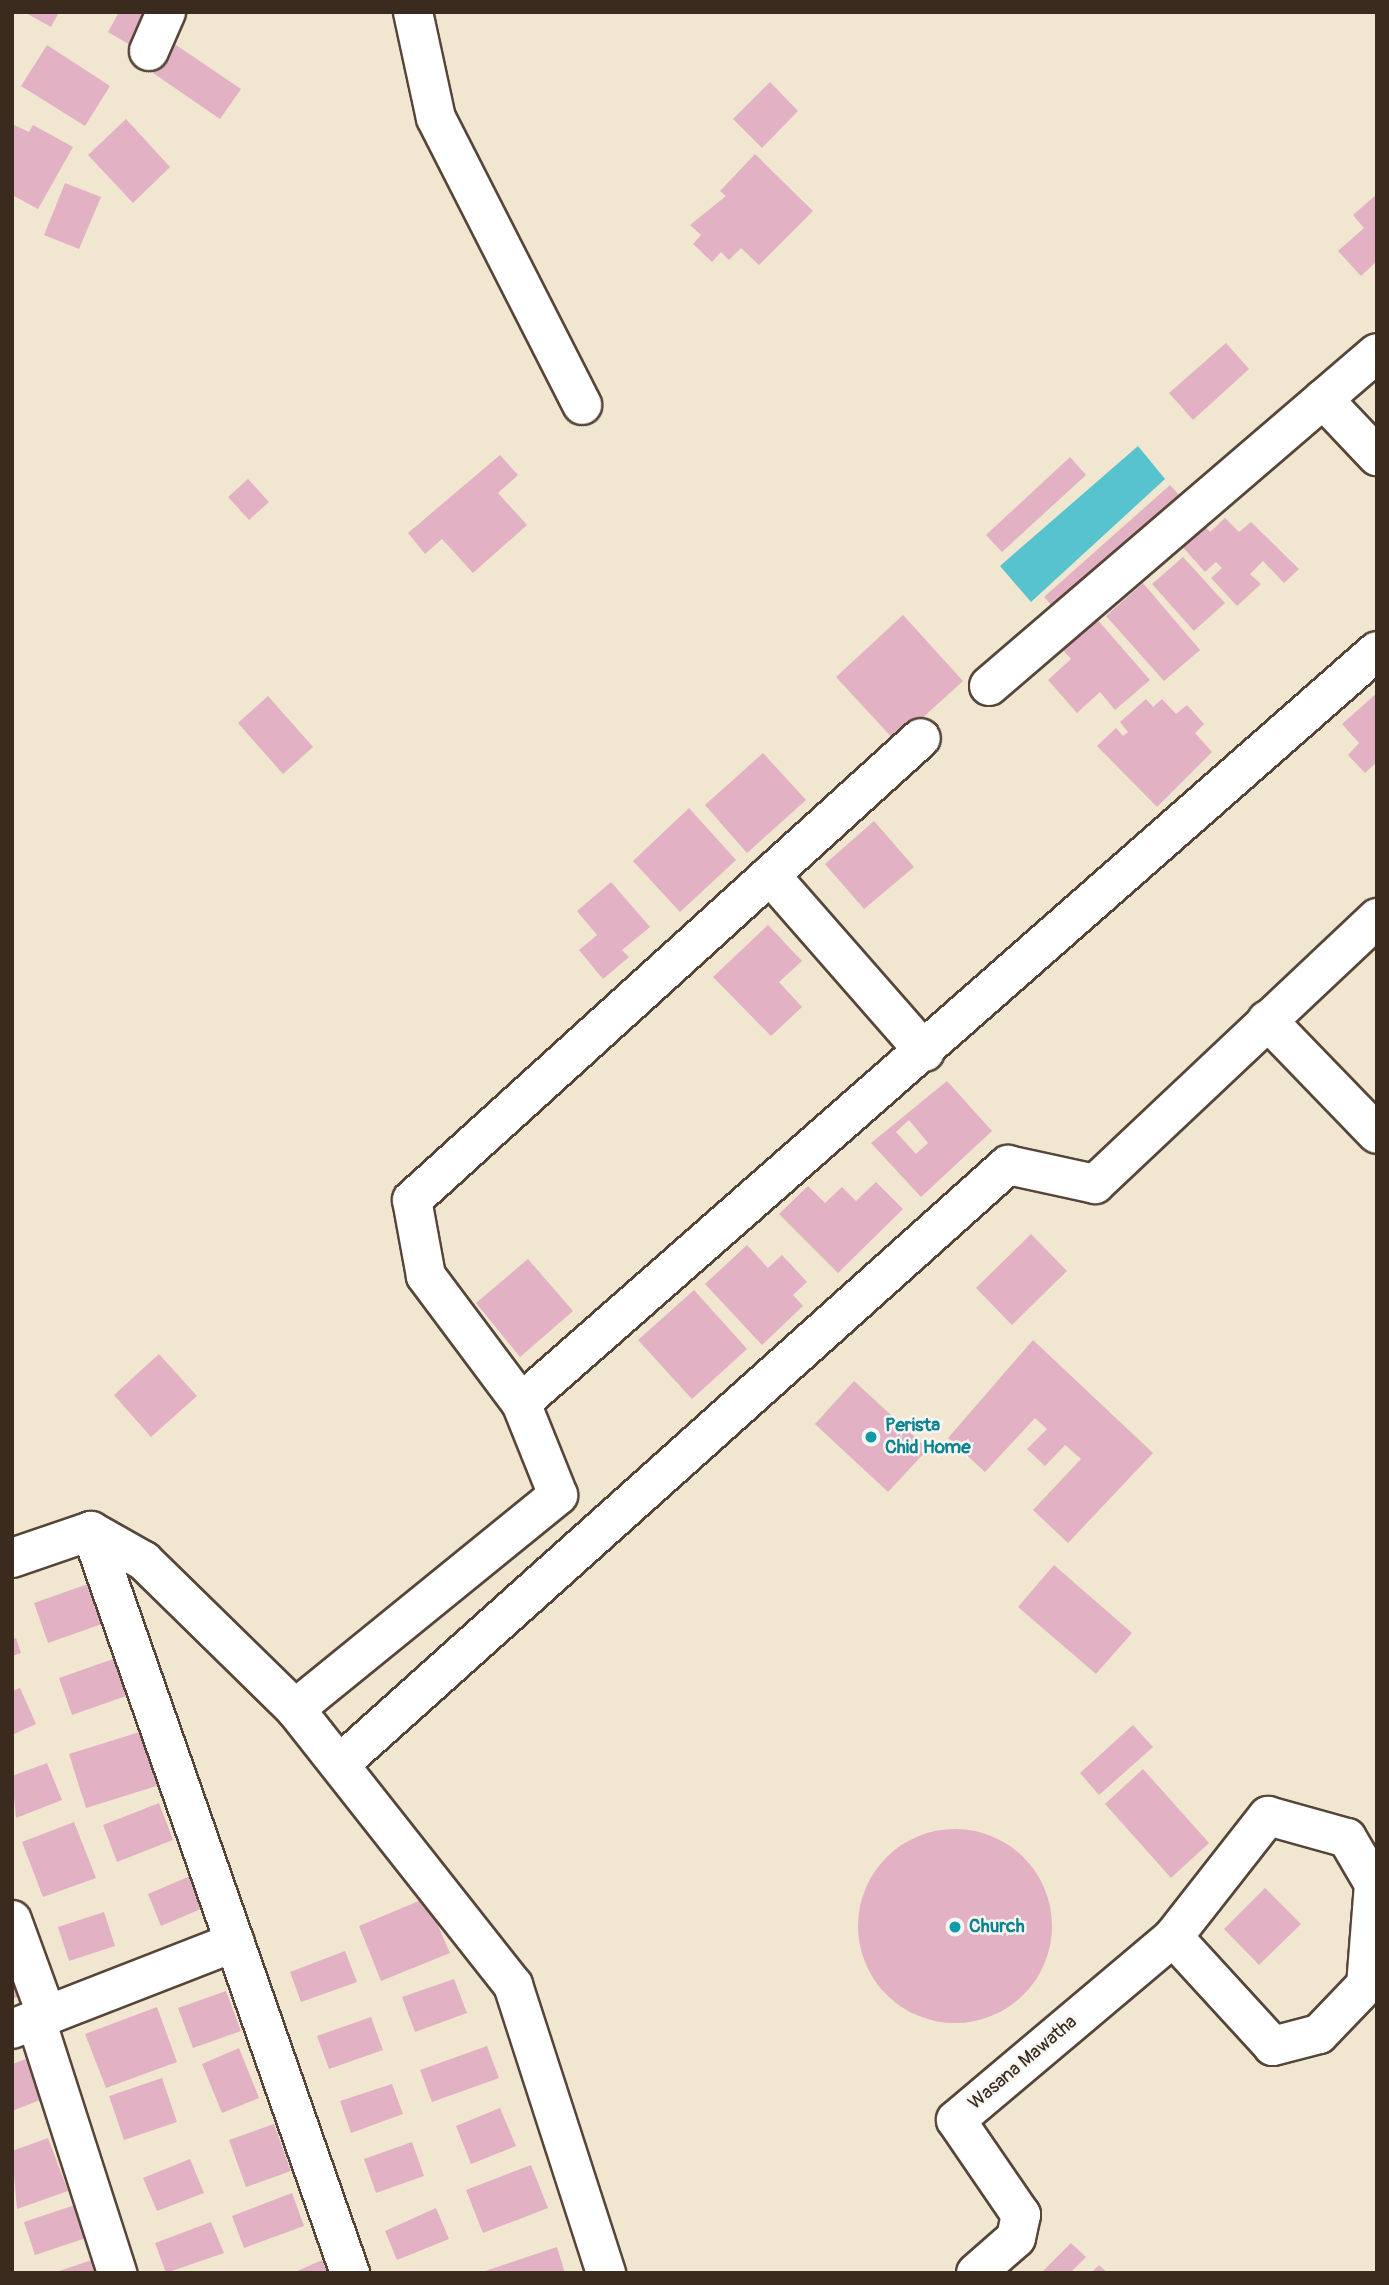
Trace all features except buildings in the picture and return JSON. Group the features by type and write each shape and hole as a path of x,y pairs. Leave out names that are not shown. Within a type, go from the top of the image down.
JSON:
{"street":[{"path":"149,51 166,12"},
{"path":"413,12 436,118 582,405"},
{"path":"989,685 1377,353"},
{"path":"1323,399 1377,456"},
{"path":"522,1403 925,1052 1377,651"},
{"path":"295,1709 558,1495 522,1403 426,1276 412,1200 920,738"},
{"path":"770,875 925,1052"},
{"path":"341,1763 1008,1165 1095,1184 1377,918"},
{"path":"1267,1020 1377,1134"},
{"path":"12,1558 91,1531 144,1561 295,1709 341,1763 513,1985 606,2273"},
{"path":"91,1531 350,2273"},
{"path":"1268,1816 1347,1838 1374,1884 1366,1985 1319,2034 1273,2046 1173,1937 1268,1816"},
{"path":"12,1920 32,2022 117,2273"},
{"name":"Wasana Mawatha","path":"976,2273 1016,2238 1021,2215 956,2120 1173,1937"},
{"path":"32,2022 235,1942"}],"water":[{"path":"1138,446 1165,479 1031,602 1000,566"}],"place":[{"name":"Perista Chid Home","path":"871,1437"},
{"name":"Church","path":"955,1927"}]}
